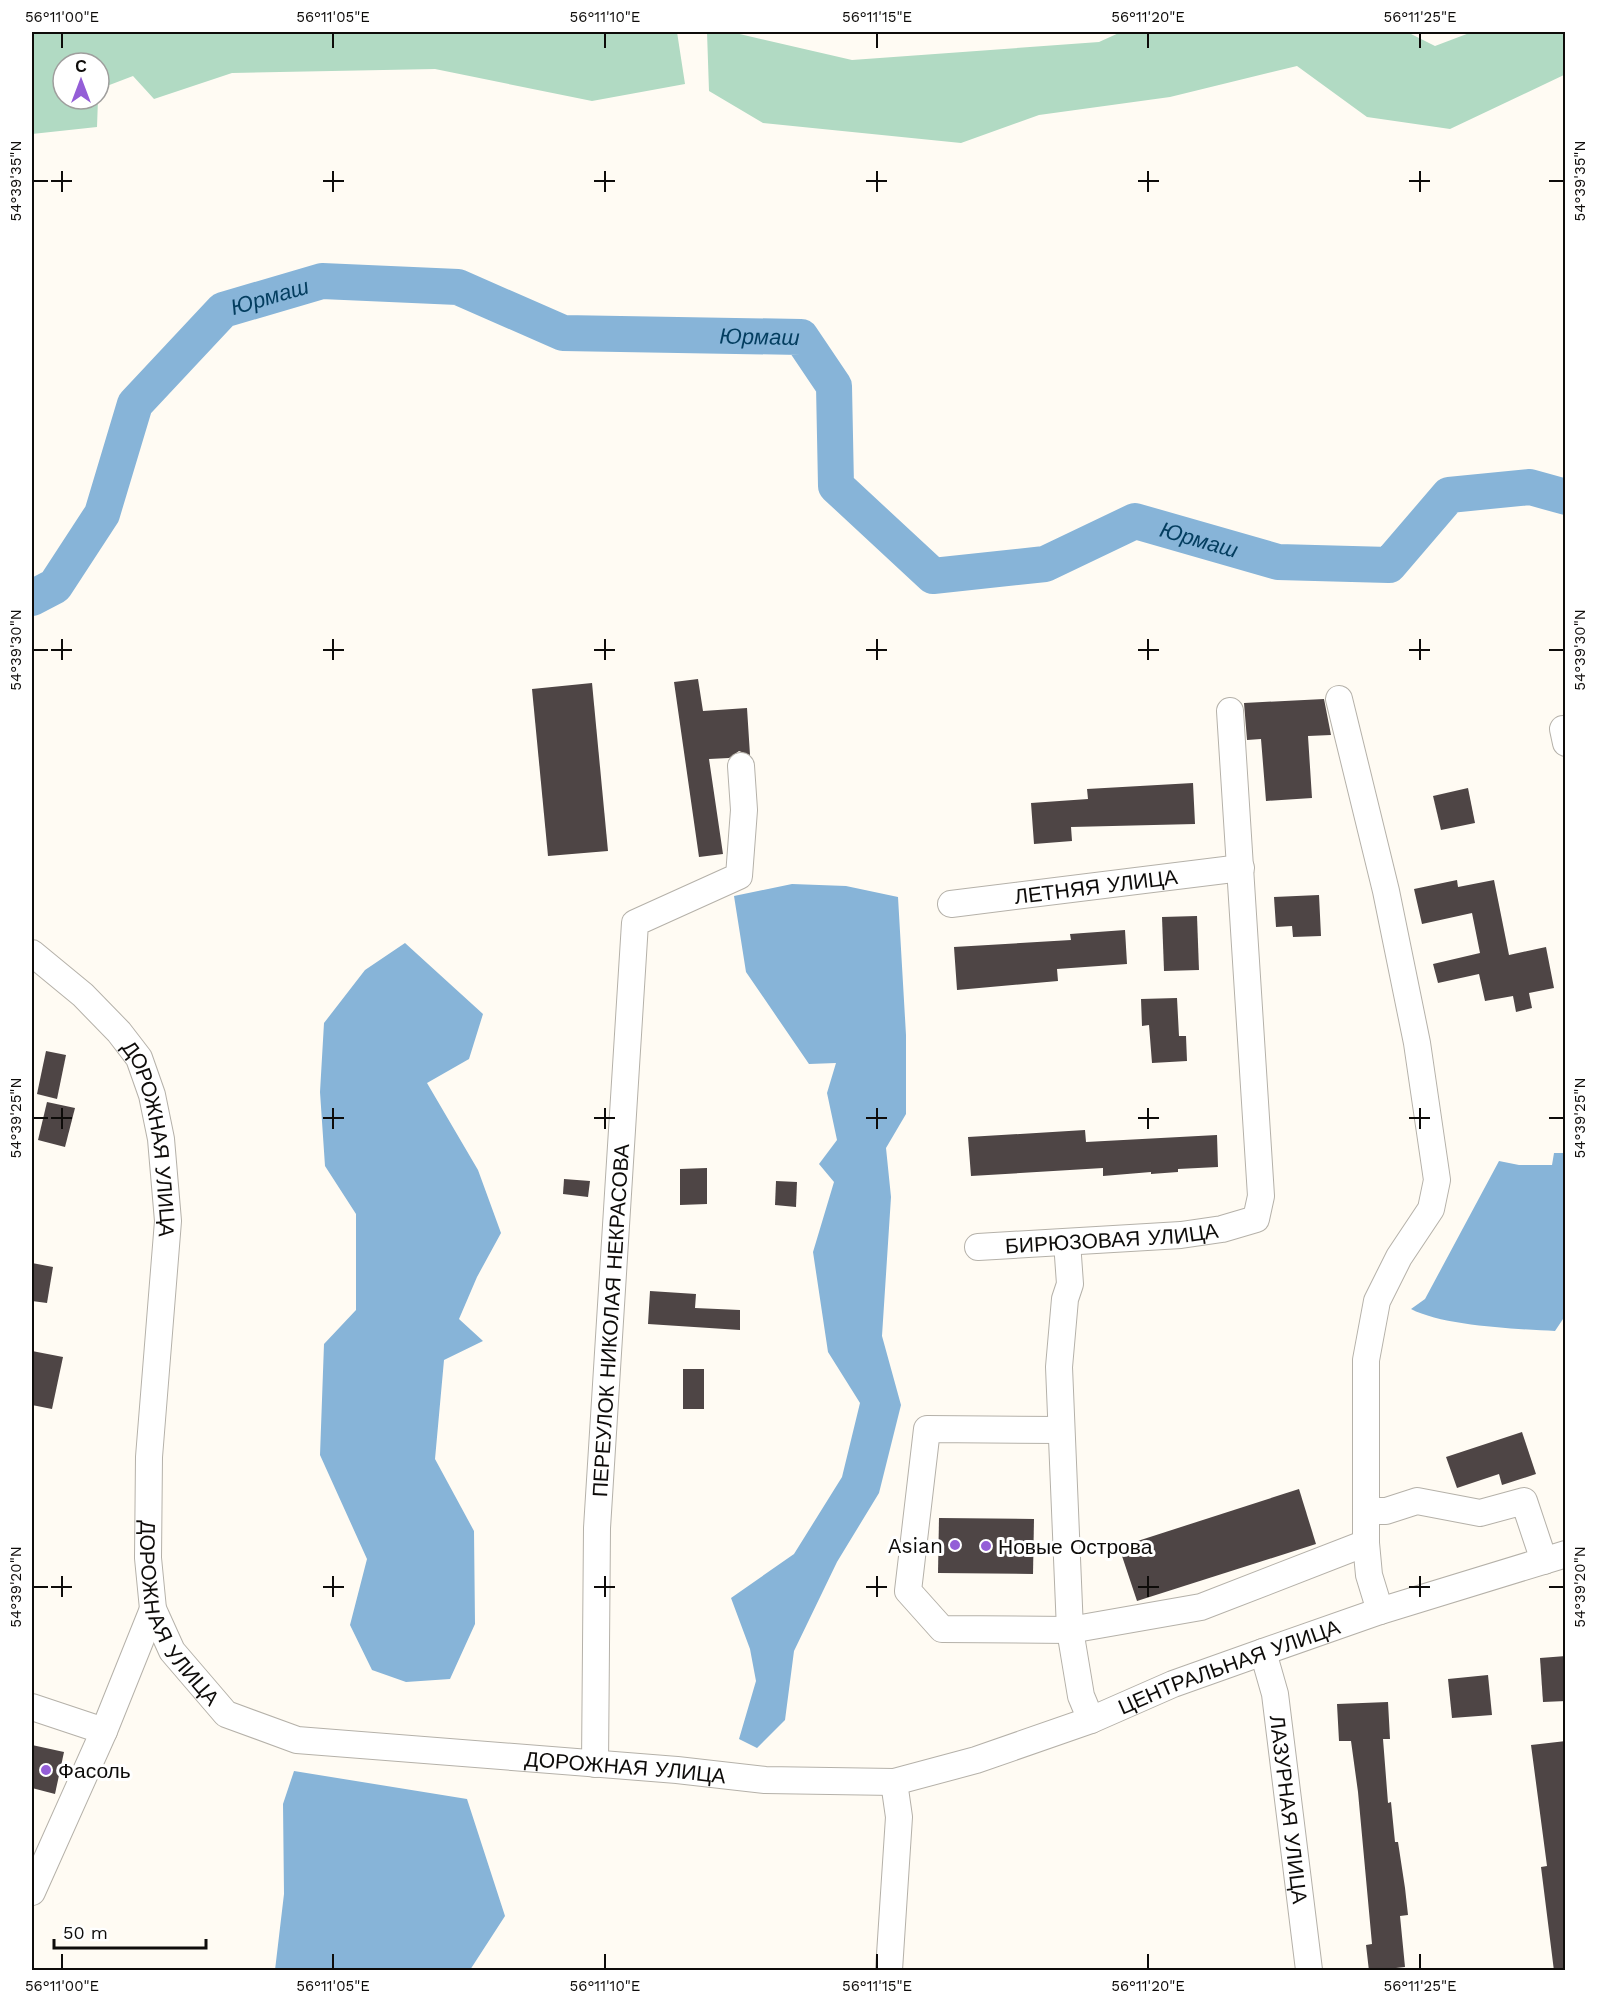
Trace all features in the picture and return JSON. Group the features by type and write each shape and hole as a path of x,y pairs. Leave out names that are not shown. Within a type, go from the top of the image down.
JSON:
{"street":[{"path":"1339,699 1386,891 1417,1043 1437,1180 1431,1209 1399,1257 1377,1301 1366,1360 1366,1543 1369,1575 1380,1611"},
{"path":"1230,711 1241,868"},
{"name":"ПЕРЕУЛОК НИКОЛАЯ НЕКРАСОВА","path":"595,1764 597,1528 635,923 739,876 744,810 741,766"},
{"name":"ЛЕТНЯЯ УЛИЦА","path":"951,904 1241,868"},
{"name":"БИРЮЗОВАЯ УЛИЦА","path":"978,1248 1181,1235 1222,1229 1256,1219 1261,1196 1241,868"},
{"name":"ДОРОЖНАЯ УЛИЦА","path":"32,953 83,995 119,1032 139,1058 152,1095 161,1139 168,1221 149,1457 148,1558 153,1609 172,1651 226,1714 297,1740 765,1780 894,1782"},
{"path":"1067,1242 1070,1284 1065,1299 1059,1366 1070,1630 1082,1696 1091,1720"},
{"path":"1060,1430 927,1429 908,1591 942,1629 1070,1630 1201,1607 1366,1543"},
{"path":"1366,1511 1386,1511 1417,1502 1480,1513 1524,1502 1555,1557"},
{"name":"ЦЕНТРАЛЬНАЯ УЛИЦА","path":"894,1782 976,1760 1091,1720 1173,1684 1263,1652 1380,1611 1555,1557"},
{"path":"32,1892 104,1731 153,1609"},
{"name":"ЛАЗУРНАЯ УЛИЦА","path":"1263,1652 1275,1694 1309,1971"},
{"path":"32,1707 104,1731"},
{"path":"889,1971 899,1817 894,1782"}],"green space":[{"path":"677,32 685,84 592,101 435,69 232,73 154,99 133,76 111,84 111,51 51,51 51,111 98,111 97,127 32,134 32,33"},
{"path":"707,32 731,32 852,60 1099,42 1121,32 1407,32 1435,46 1472,32 1565,32 1566,74 1450,129 1367,117 1297,66 1170,97 1039,115 961,143 763,123 709,91"}],"water":[{"path":"792,884 846,886 898,897 906,1035 906,1114 886,1148 891,1197 882,1336 901,1405 879,1493 837,1562 794,1651 785,1720 757,1748 739,1739 756,1681 750,1649 731,1598 794,1554 842,1477 860,1403 828,1352 813,1252 834,1182 819,1164 837,1140 827,1093 836,1063 809,1064 746,972 734,896"},
{"path":"405,943 483,1014 469,1059 427,1083 478,1170 501,1233 477,1277 459,1319 483,1341 444,1360 435,1459 474,1531 475,1624 450,1679 406,1682 372,1670 350,1625 367,1559 320,1455 324,1344 356,1310 356,1214 325,1166 320,1092 324,1023 365,970"},
{"path":"1554,1153 1566,1153 1565,1316 1555,1331 1461,1323 1425,1315 1411,1309 1425,1299 1499,1161 1519,1165 1552,1165"},
{"path":"294,1771 467,1799 505,1916 470,1970 275,1970 284,1894 283,1804"}],"building":[{"path":"698,679 703,711 747,708 750,755 739,751 729,758 709,759 723,854 699,857 674,682"},
{"path":"592,683 608,851 548,856 532,689"},
{"path":"1324,699 1331,735 1308,736 1312,798 1266,801 1261,739 1247,740 1244,703"},
{"path":"1193,783 1195,824 1071,827 1072,841 1034,844 1031,803 1088,799 1087,789"},
{"path":"1468,788 1475,823 1441,830 1433,796"},
{"path":"1457,880 1458,887 1494,880 1509,955 1546,947 1554,988 1529,993 1532,1008 1516,1012 1513,996 1485,1001 1479,974 1438,983 1433,964 1480,953 1472,913 1422,924 1414,889"},
{"path":"1319,895 1321,936 1293,937 1292,926 1276,927 1274,897"},
{"path":"1197,916 1199,970 1164,971 1162,917"},
{"path":"1125,930 1127,964 1057,969 1058,981 957,990 954,947 1071,940 1070,934"},
{"path":"1177,998 1179,1036 1186,1036 1187,1061 1152,1063 1149,1025 1142,1026 1141,999"},
{"path":"46,1051 66,1055 57,1099 37,1094"},
{"path":"47,1102 75,1108 65,1147 38,1140"},
{"path":"1085,1130 1086,1142 1217,1135 1218,1167 1178,1169 1178,1172 1103,1176 1103,1168 971,1176 968,1137"},
{"path":"707,1168 707,1204 680,1205 680,1169"},
{"path":"564,1179 590,1181 588,1197 563,1194"},
{"path":"776,1181 797,1182 796,1207 775,1205"},
{"path":"32,1263 53,1267 47,1303 32,1301"},
{"path":"650,1291 696,1294 695,1308 740,1310 740,1330 648,1324"},
{"path":"32,1351 63,1357 52,1409 32,1405"},
{"path":"683,1369 704,1369 704,1409 683,1409"},
{"path":"1522,1432 1536,1474 1502,1485 1499,1474 1457,1488 1446,1457"},
{"path":"1299,1489 1316,1544 1137,1601 1119,1547"},
{"name":"Новые Острова","path":"939,1518 1034,1519 1033,1574 938,1573"},
{"path":"1566,1656 1566,1701 1543,1702 1540,1658"},
{"path":"1488,1675 1492,1715 1452,1718 1448,1679"},
{"path":"1388,1702 1390,1739 1383,1739 1388,1803 1391,1802 1395,1842 1398,1842 1408,1915 1400,1916 1405,1967 1369,1971 1366,1945 1372,1944 1358,1792 1351,1741 1339,1741 1337,1704"},
{"path":"1566,1741 1566,1971 1554,1971 1541,1867 1547,1866 1531,1745"},
{"name":"Фасоль","path":"32,1745 64,1752 55,1794 32,1788"}],"waterway":[{"name":"Юрмаш","path":"32,598 55,586 102,514 135,404 223,310 322,281 458,287 563,333 801,337 834,386 836,486 933,576 1045,564 1135,521 1278,562 1389,565 1449,495 1530,487 1566,497"}],"place":[{"name":"Asian","path":"955,1545"},
{"name":"Новые Острова","path":"986,1546"},
{"name":"Фасоль","path":"46,1770"}]}
